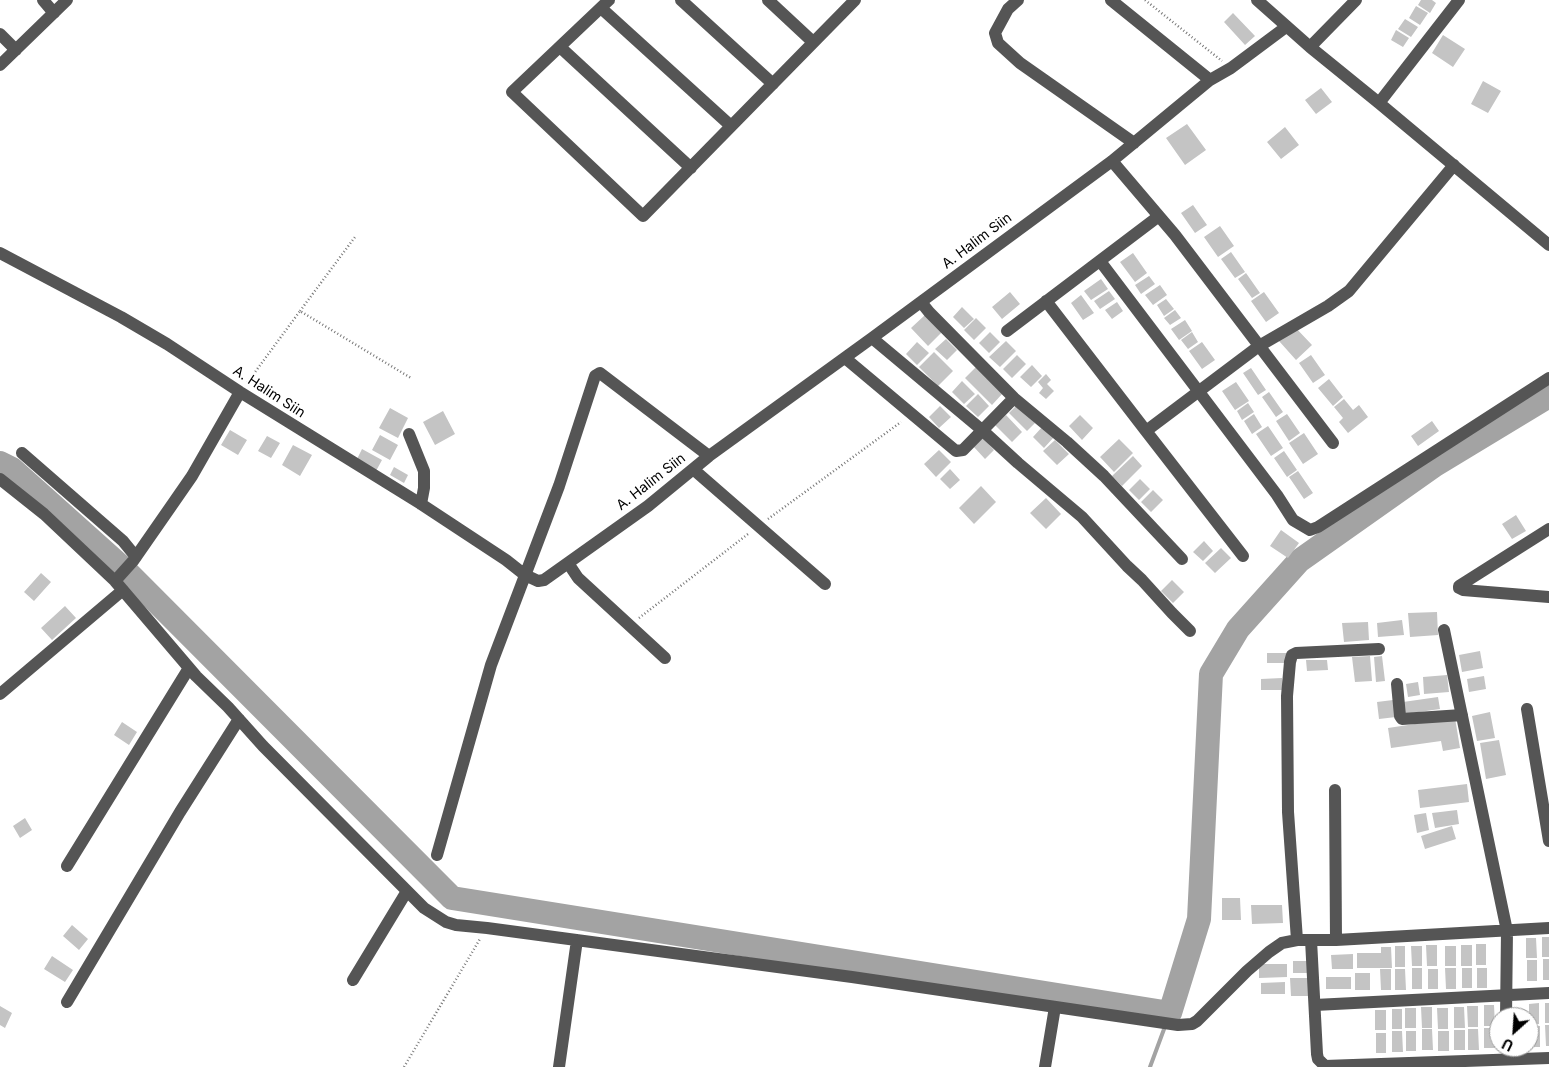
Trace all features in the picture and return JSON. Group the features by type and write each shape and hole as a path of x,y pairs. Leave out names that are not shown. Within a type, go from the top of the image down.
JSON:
{"street":[{"path":"43,0 54,13"},
{"path":"0,65 13,47 67,0"},
{"path":"681,0 773,84"},
{"path":"768,0 814,42"},
{"path":"731,126 605,4 512,92 643,216 855,0"},
{"path":"1018,0 1008,9 995,33 998,43 1020,63 1134,143"},
{"path":"1111,0 1210,80"},
{"path":"1310,47 1356,0"},
{"path":"1379,103 1459,0"},
{"path":"1263,2 1310,47 1549,245"},
{"name":"A. Halim Siin","path":"0,254 167,344 240,392 421,504 506,560 525,575 538,581 544,580 573,570 709,456 1112,161 1210,80 1230,68 1286,26"},
{"path":"0,34 13,47"},
{"path":"560,47 690,168"},
{"path":"1112,161 1175,235 1334,443"},
{"path":"1146,431 1259,346 1328,306 1349,290 1454,165"},
{"path":"1007,331 1159,216"},
{"path":"1100,261 1277,495 1293,520 1310,530 1318,527 1549,378"},
{"path":"1046,301 1243,556"},
{"path":"921,302 1014,398 1104,476 1182,559"},
{"path":"872,338 1082,516 1190,631"},
{"path":"845,358 956,451 963,450 1014,398"},
{"path":"437,855 491,665 559,486 596,374 600,373 709,456"},
{"path":"0,694 119,581 192,476 240,392"},
{"path":"409,434 424,471 424,488 421,504"},
{"path":"22,453 123,541 134,559"},
{"path":"693,469 825,584"},
{"path":"0,479 44,514 119,581 189,668 263,746 430,913 456,925 1055,1006 1178,1025 1195,1022 1247,971 1282,943 1296,940 1336,940 1549,928"},
{"path":"1548,531 1459,586 1459,588 1463,590 1549,597"},
{"path":"573,570 665,658"},
{"path":"1444,630 1507,931 1506,1007"},
{"path":"1296,940 1288,812 1287,696 1290,662 1292,656 1296,654 1379,649"},
{"path":"67,866 189,668"},
{"path":"1397,684 1400,716 1402,719 1462,715"},
{"path":"1527,709 1549,841"},
{"path":"67,1002 180,812 238,719"},
{"path":"1335,790 1336,940"},
{"path":"354,980 407,891"},
{"path":"559,1067 577,940"},
{"path":"1311,940 1317,1054 1318,1059 1325,1066 1507,1064 1549,1058"},
{"path":"1315,1005 1549,993"},
{"path":"1045,1067 1055,1006"}],"path":[{"path":"1145,0 1230,68"},
{"path":"240,392 355,237"},
{"path":"300,311 411,378"},
{"path":"404,1067 486,928"}],"building":[{"path":"1421,0 1432,0 1436,3 1430,13 1418,5"},
{"path":"1416,6 1428,13 1420,25 1409,18"},
{"path":"1233,13 1255,36 1245,45 1224,22"},
{"path":"1405,19 1418,27 1411,37 1398,29"},
{"path":"1396,30 1409,38 1403,47 1391,40"},
{"path":"1443,35 1465,49 1453,67 1432,53"},
{"path":"1483,81 1501,91 1488,113 1471,104"},
{"path":"1321,88 1332,102 1316,114 1305,100"},
{"path":"1187,124 1206,150 1185,165 1166,138"},
{"path":"1285,127 1299,145 1281,159 1267,142"},
{"path":"1193,205 1207,225 1195,233 1181,213"},
{"path":"1220,226 1234,246 1218,257 1204,237"},
{"path":"1231,252 1245,272 1235,278 1221,259"},
{"path":"1133,253 1147,273 1135,282 1120,262"},
{"path":"1246,273 1260,293 1252,298 1238,279"},
{"path":"1149,276 1155,284 1141,294 1135,285"},
{"path":"1101,279 1108,289 1091,300 1084,291"},
{"path":"1160,285 1167,295 1153,305 1145,295"},
{"path":"1109,291 1115,299 1100,309 1094,301"},
{"path":"1010,292 1020,304 1002,319 992,307"},
{"path":"1264,292 1279,313 1266,322 1251,301"},
{"path":"1081,295 1094,313 1083,320 1071,303"},
{"path":"1166,299 1174,309 1164,316 1157,305"},
{"path":"1117,302 1123,311 1112,319 1105,310"},
{"path":"962,307 974,319 964,328 953,317"},
{"path":"1175,310 1181,318 1170,325 1164,318"},
{"path":"925,315 942,332 928,346 911,328"},
{"path":"976,318 986,328 974,340 964,330"},
{"path":"1185,320 1192,331 1179,340 1171,329"},
{"path":"1294,326 1312,345 1296,360 1279,341"},
{"path":"990,332 1000,342 989,353 979,343"},
{"path":"1192,332 1198,342 1188,349 1181,340"},
{"path":"946,339 957,350 947,360 935,349"},
{"path":"1006,341 1016,351 1000,367 989,357"},
{"path":"917,342 929,353 917,365 906,354"},
{"path":"1202,342 1215,360 1202,369 1189,351"},
{"path":"934,352 953,371 938,386 919,367"},
{"path":"1017,355 1026,364 1012,378 1003,369"},
{"path":"1311,355 1325,375 1313,383 1299,363"},
{"path":"1032,365 1042,376 1031,387 1020,377"},
{"path":"977,366 1003,393 992,405 965,378"},
{"path":"1251,368 1266,390 1258,395 1243,373"},
{"path":"1046,374 1051,380 1047,384 1054,391 1046,399 1039,393 1043,388 1038,382"},
{"path":"1329,379 1343,397 1333,406 1318,388"},
{"path":"962,381 975,394 964,404 952,392"},
{"path":"1236,382 1249,401 1235,410 1222,391"},
{"path":"1269,392 1283,412 1276,417 1262,397"},
{"path":"978,394 989,406 978,417 966,406"},
{"path":"1344,399 1353,410 1359,405 1368,417 1348,433 1339,422 1343,418 1334,407"},
{"path":"1248,403 1254,412 1242,420 1237,411"},
{"path":"1017,405 1035,423 1027,431 1009,413"},
{"path":"940,406 951,417 939,428 929,417"},
{"path":"390,408 408,418 398,438 379,428"},
{"path":"443,411 455,434 435,445 423,422"},
{"path":"1254,414 1262,427 1252,434 1244,421"},
{"path":"1287,414 1300,433 1289,441 1276,421"},
{"path":"1006,415 1022,432 1012,442 995,425"},
{"path":"1080,415 1093,428 1082,440 1069,426"},
{"path":"1432,421 1439,431 1418,446 1411,436"},
{"path":"1043,426 1054,437 1044,448 1033,437"},
{"path":"1268,426 1283,448 1271,456 1256,434"},
{"path":"230,430 247,440 238,455 221,445"},
{"path":"1304,433 1318,454 1303,464 1289,443"},
{"path":"380,435 398,445 390,460 372,450"},
{"path":"267,436 280,443 271,458 258,451"},
{"path":"982,437 994,450 985,459 973,446"},
{"path":"1119,439 1133,453 1114,472 1100,457"},
{"path":"1055,440 1069,454 1057,465 1043,451"},
{"path":"293,445 312,455 300,476 282,465"},
{"path":"362,449 382,460 376,471 356,461"},
{"path":"939,450 951,462 936,477 924,464"},
{"path":"1284,451 1297,470 1287,477 1274,458"},
{"path":"1133,456 1142,466 1122,486 1112,476"},
{"path":"394,467 408,475 404,483 390,475"},
{"path":"950,469 960,480 950,489 940,479"},
{"path":"1298,471 1313,493 1304,499 1289,477"},
{"path":"1140,479 1150,489 1139,500 1129,490"},
{"path":"981,486 996,502 974,524 959,508"},
{"path":"1153,490 1163,500 1151,512 1141,502"},
{"path":"1046,498 1061,514 1046,529 1030,513"},
{"path":"1516,515 1526,531 1512,539 1502,524"},
{"path":"1281,530 1299,543 1288,558 1270,546"},
{"path":"1204,541 1213,551 1203,561 1193,552"},
{"path":"1221,548 1231,558 1215,573 1205,563"},
{"path":"41,573 51,582 34,601 24,592"},
{"path":"1172,580 1184,592 1173,603 1161,591"},
{"path":"65,606 76,618 52,640 41,628"},
{"path":"1437,612 1438,635 1410,637 1408,613"},
{"path":"1402,620 1404,635 1378,637 1377,623"},
{"path":"1368,622 1369,640 1344,642 1342,623"},
{"path":"1480,651 1483,668 1462,672 1459,655"},
{"path":"1267,653 1286,653 1286,663 1267,663"},
{"path":"1370,656 1372,681 1355,682 1352,657"},
{"path":"1382,656 1385,681 1376,682 1374,657"},
{"path":"1306,660 1327,660 1328,670 1307,671"},
{"path":"1447,675 1449,692 1424,694 1423,677"},
{"path":"1484,676 1486,689 1469,692 1467,679"},
{"path":"1282,678 1283,690 1261,690 1261,679"},
{"path":"1418,682 1420,695 1408,697 1406,684"},
{"path":"1438,697 1440,709 1405,714 1403,702"},
{"path":"1393,700 1396,717 1379,719 1377,702"},
{"path":"1490,712 1495,738 1477,741 1472,716"},
{"path":"1455,718 1460,748 1443,751 1441,741 1391,748 1388,728"},
{"path":"122,722 137,732 129,745 114,735"},
{"path":"1499,740 1506,775 1486,779 1480,743"},
{"path":"1467,784 1469,802 1420,808 1418,790"},
{"path":"1457,810 1459,824 1435,828 1432,813"},
{"path":"1426,813 1429,830 1417,833 1414,815"},
{"path":"25,818 32,830 20,838 13,826"},
{"path":"1452,826 1456,839 1425,849 1421,836"},
{"path":"1222,898 1240,898 1241,920 1222,920"},
{"path":"1251,905 1282,905 1283,923 1252,924"},
{"path":"72,925 88,939 79,950 63,936"},
{"path":"1542,937 1549,937 1549,957 1542,957"},
{"path":"1526,938 1536,938 1537,958 1526,958"},
{"path":"1476,944 1486,944 1486,965 1476,965"},
{"path":"1426,945 1437,945 1437,966 1427,966"},
{"path":"1461,945 1472,945 1472,966 1461,966"},
{"path":"1395,946 1405,946 1405,967 1395,967"},
{"path":"1411,946 1422,946 1422,966 1412,966"},
{"path":"1445,946 1456,946 1456,966 1445,966"},
{"path":"1381,947 1391,947 1392,968 1357,968 1357,953 1381,953"},
{"path":"1353,954 1353,969 1332,969 1331,955"},
{"path":"52,956 73,970 65,982 44,969"},
{"path":"1543,959 1549,959 1549,980 1543,980"},
{"path":"1527,960 1537,960 1537,981 1527,981"},
{"path":"1293,961 1310,961 1310,973 1293,973"},
{"path":"1259,964 1287,964 1287,977 1259,978"},
{"path":"1412,968 1422,968 1422,989 1412,989"},
{"path":"1445,968 1456,968 1456,989 1446,989"},
{"path":"1462,968 1472,968 1472,988 1462,988"},
{"path":"1477,968 1487,968 1487,988 1477,988"},
{"path":"1380,969 1391,969 1391,990 1381,990"},
{"path":"1395,969 1405,969 1406,990 1395,990"},
{"path":"1428,969 1438,969 1438,989 1428,989"},
{"path":"1355,973 1370,973 1370,990 1355,990"},
{"path":"1326,977 1351,977 1351,989 1326,989"},
{"path":"1290,978 1309,978 1310,996 1291,996"},
{"path":"1285,982 1285,994 1261,994 1261,983"},
{"path":"1539,1003 1539,1007 1529,1007 1529,1004"},
{"path":"1545,1003 1549,1003 1549,1023 1545,1023"},
{"path":"1484,1005 1494,1005 1494,1007 1489,1007 1489,1026 1484,1026"},
{"path":"0,1006 12,1013 5,1028 0,1025"},
{"path":"1467,1006 1478,1006 1478,1027 1468,1027"},
{"path":"1421,1007 1432,1007 1432,1028 1422,1028"},
{"path":"1454,1007 1464,1007 1465,1028 1454,1028"},
{"path":"1405,1008 1416,1008 1416,1028 1405,1028"},
{"path":"1437,1008 1448,1008 1448,1029 1438,1029"},
{"path":"1392,1009 1402,1009 1402,1029 1392,1029"},
{"path":"1375,1010 1386,1010 1386,1030 1375,1030"},
{"path":"1545,1025 1549,1025 1549,1046 1546,1046"},
{"path":"1539,1026 1540,1026 1539,1047"},
{"path":"1484,1028 1489,1028 1489,1048 1484,1048"},
{"path":"1422,1029 1432,1029 1433,1050 1422,1050"},
{"path":"1468,1029 1478,1029 1479,1050 1468,1050"},
{"path":"1454,1030 1465,1030 1465,1050 1454,1050"},
{"path":"1392,1031 1402,1031 1403,1052 1392,1052"},
{"path":"1406,1031 1416,1031 1416,1051 1406,1051"},
{"path":"1438,1031 1449,1031 1449,1051 1438,1051"},
{"path":"1376,1033 1386,1033 1386,1053 1376,1053"}],"waterway":[{"path":"0,463 12,469 127,572 452,898 1170,1013 1199,919 1211,674 1238,629 1299,561 1435,465 1549,396"},
{"path":"1150,1067 1170,1013"}]}
